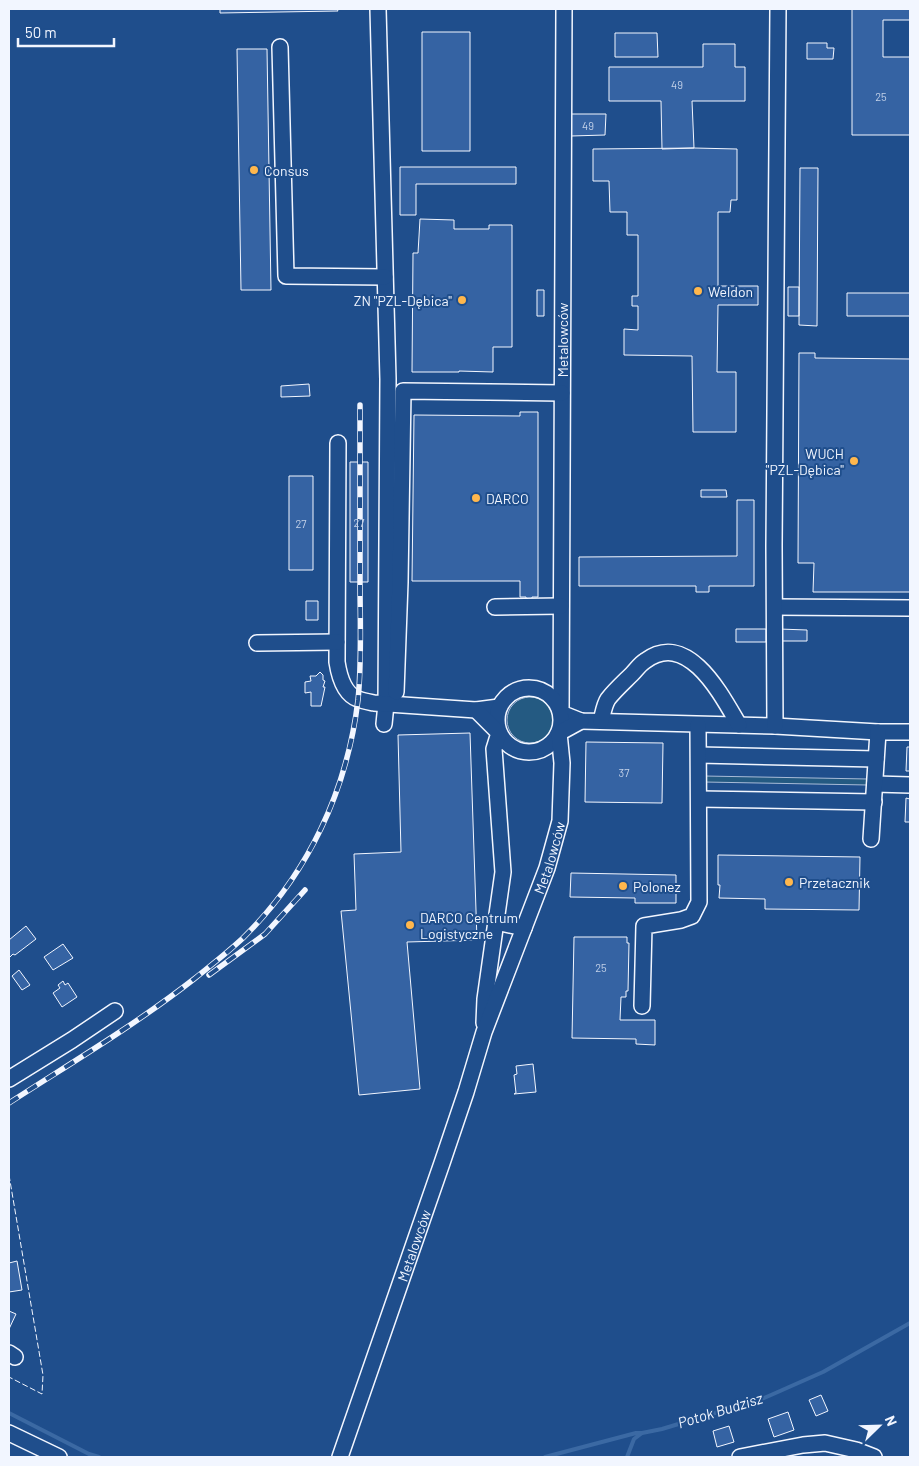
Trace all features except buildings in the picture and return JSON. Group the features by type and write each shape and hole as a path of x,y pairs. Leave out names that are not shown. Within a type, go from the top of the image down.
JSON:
{"street":[{"path":"378,9 388,379 391,704"},
{"name":"Metalowców","path":"340,1457 442,1163 484,1032 547,868 560,821 562,763 559,733 562,723 560,671 564,9"},
{"path":"775,726 774,546 778,9"},
{"path":"280,47 286,276 385,277"},
{"path":"384,724 391,704 401,572 403,391 562,393"},
{"path":"338,443 337,662 340,676 352,696 358,699 391,704 476,710 499,707 506,697 516,690 528,687 539,689 550,695 557,703 561,713 581,721 910,732"},
{"path":"495,606 561,606"},
{"path":"775,607 910,608"},
{"path":"257,643 337,642"},
{"path":"601,721 607,700 640,666 652,657 667,653 682,655 692,660 699,667 723,698 739,725"},
{"path":"539,689 560,671"},
{"name":"Metalowców","path":"484,1032 485,999 503,872 494,750 499,733 497,726 499,707"},
{"path":"476,710 509,745 524,752 544,749 553,742 559,733 581,721"},
{"path":"642,1006 644,926 682,920 692,916 699,902 698,725"},
{"path":"871,839 878,732"},
{"path":"698,755 876,759"},
{"path":"875,784 910,785"},
{"path":"699,799 874,802"},
{"path":"496,922 524,928"},
{"path":"9,1079 115,1011"},
{"path":"9,1433 59,1457"},
{"path":"740,1457 803,1445 825,1443 856,1450 874,1457"}],"shaded area":[{"path":"535,697 547,703 552,711 552,729 547,737 539,742 525,743 513,737 508,729 507,715 513,703 521,698"},
{"path":"704,776 868,779 868,785 704,782"}],"waterway":[{"name":"Potok Budzisz","path":"545,1457 636,1433 662,1429 748,1405 823,1372 910,1323"},
{"name":"Potok Budzisz","path":"9,1413 89,1454 99,1457"},
{"path":"627,1457 634,1439 642,1433"}],"railway":[{"path":"9,1103 149,1012 231,949 266,913 287,887 321,829 345,767 353,734 358,700 360,670 360,405"},
{"path":"209,975 265,934 305,890"}],"fence":[{"path":"9,1175 43,1375 42,1394 9,1377"}],"place":[{"name":"Consus","path":"254,170"},
{"name":"Weldon","path":"698,291"},
{"name":"ZN \"PZL-Dębica\"","path":"462,300"},
{"name":"WUCH \"PZL-Dębica\"","path":"854,461"},
{"name":"DARCO","path":"476,498"},
{"name":"Przetacznik","path":"789,882"},
{"name":"Polonez","path":"623,886"},
{"name":"DARCO Centrum Logistyczne","path":"410,925"}]}
